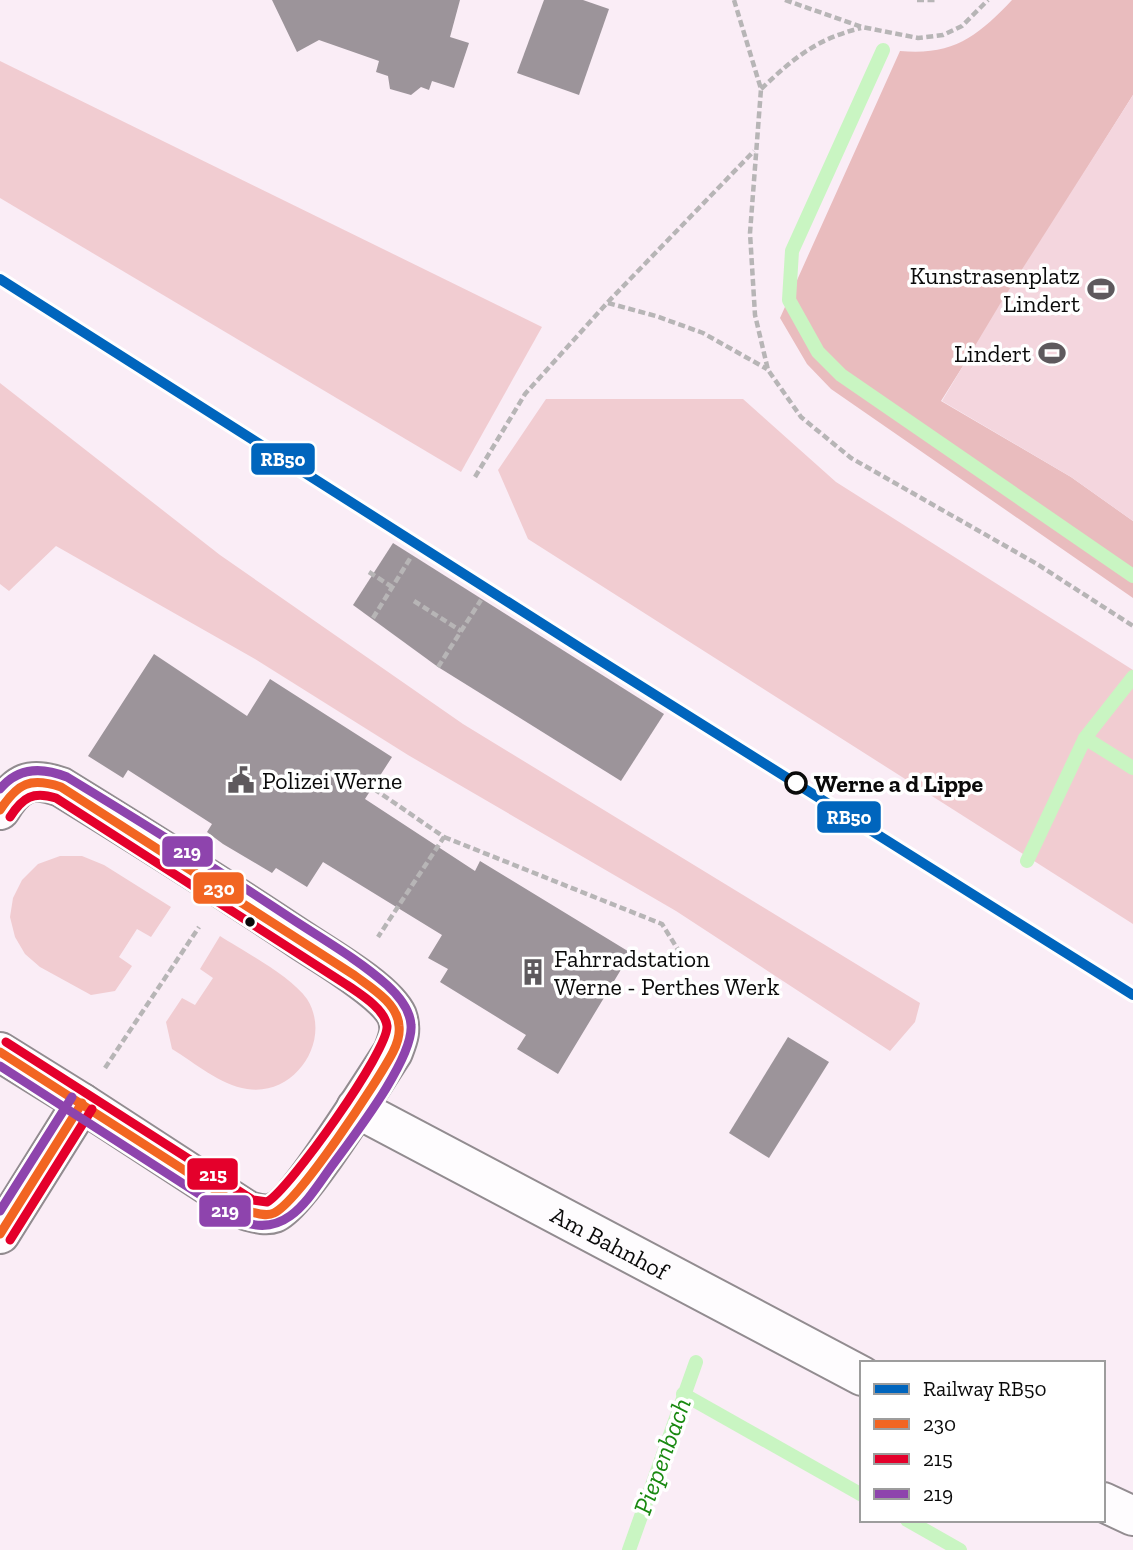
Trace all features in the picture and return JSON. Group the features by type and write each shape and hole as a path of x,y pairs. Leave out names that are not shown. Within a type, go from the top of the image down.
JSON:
{"street":[{"path":"0,810 20,785 33,781 61,787 224,888 353,975 387,1001 396,1015 400,1031 393,1052 290,1200 276,1213 265,1214 248,1211 82,1102 0,1052"},
{"path":"0,1234 82,1102"},
{"name":"Am Bahnhof","path":"356,1108 860,1375"},
{"path":"1105,1503 1133,1516"}],"path":[{"path":"734,0 761,89 750,233 755,315 768,370 801,417 851,458 1037,564 1133,626"},
{"path":"785,0 862,27 910,38 943,35 962,26 988,0"},
{"path":"917,0 937,0"},
{"path":"761,89 792,59 814,44 835,34 862,27"},
{"path":"475,477 526,394 607,303 755,150"},
{"path":"607,303 703,332 768,370"},
{"path":"373,618 411,557"},
{"path":"369,572 392,587"},
{"path":"438,667 481,600"},
{"path":"414,601 461,631"},
{"path":"348,771 444,837 662,925 687,964"},
{"path":"353,975 444,837"},
{"path":"82,1102 200,926"}],"shaded area":[{"path":"1012,0 1133,0 1133,95 941,401 1071,477 1133,521 1133,598 831,389 807,364 780,318 900,51 919,52 950,47 988,24"},
{"path":"0,61 542,327 461,472 0,198"},
{"name":"Lindert","path":"1133,95 1133,521 1071,477 942,401 1000,304"},
{"path":"0,383 220,555 463,724 920,1003 915,1022 890,1051 676,911 408,755 255,659 56,546 9,591 0,584"},
{"path":"546,399 743,399 836,482 1133,670 1133,924 528,539 498,470"},
{"path":"60,856 82,856 104,865 171,907 151,937 137,929 119,957 132,966 115,991 91,995 40,967 25,954 15,937 10,917 13,898 22,880 38,864"},
{"path":"220,936 267,965 300,990 314,1015 312,1048 294,1075 280,1084 264,1089 237,1087 217,1078 172,1049 166,1022 182,998 195,1005 213,978 200,969"}],"building":[{"path":"272,0 460,0 450,37 469,43 454,88 432,81 429,90 421,87 411,95 390,89 388,76 376,72 379,61 319,40 297,52"},
{"path":"544,0 583,0 609,9 579,95 517,73"},
{"path":"393,543 664,714 621,781 438,667 353,605"},
{"path":"154,654 247,716 270,679 392,757 365,799 475,871 480,861 631,953 558,1074 517,1049 526,1035 440,982 448,969 428,958 442,935 323,862 307,887 276,868 272,873 207,832 212,824 128,770 123,778 88,756"},
{"path":"788,1037 829,1062 769,1158 729,1133"}],"waterway":[{"path":"883,50 792,251 789,300 818,352 841,375 1133,576"},
{"path":"1085,738 1133,677"},
{"name":"Piepenbach","path":"1027,861 1085,738 1133,768"},
{"name":"Piepenbach","path":"629,1550 696,1362"},
{"path":"683,1394 860,1494"},
{"path":"911,1522 960,1550"}],"rail line":[{"name":"RB50","path":"0,279 1133,995"}],"transit line":[{"name":"219","path":"0,789 15,776 31,771 67,777 365,967 400,998 409,1014 411,1025 403,1057 380,1098 304,1203 294,1213 271,1225 241,1221 0,1066"},
{"name":"230","path":"0,810 19,788 26,785 41,783 61,787 375,990 394,1010 399,1029 393,1052 337,1139 286,1204 268,1215 248,1211 0,1052"},
{"name":"215","path":"6,1042 253,1200 267,1202 295,1173 336,1119 372,1062 387,1026 377,1008 358,993 56,798 41,795 29,797 10,817"},
{"name":"219","path":"0,1211 72,1097"},
{"name":"230","path":"0,1234 82,1103"},
{"name":"215","path":"10,1240 92,1109"}],"place":[{"name":"Kunstrasenplatz Lindert","path":"1101,289"},
{"name":"Lindert","path":"1052,353"},
{"name":"Polizei Werne","path":"241,780"},
{"name":"Werne a d Lippe","path":"796,783"},
{"name":"Fahrradstation Werne - Perthes Werk","path":"533,972"}]}
